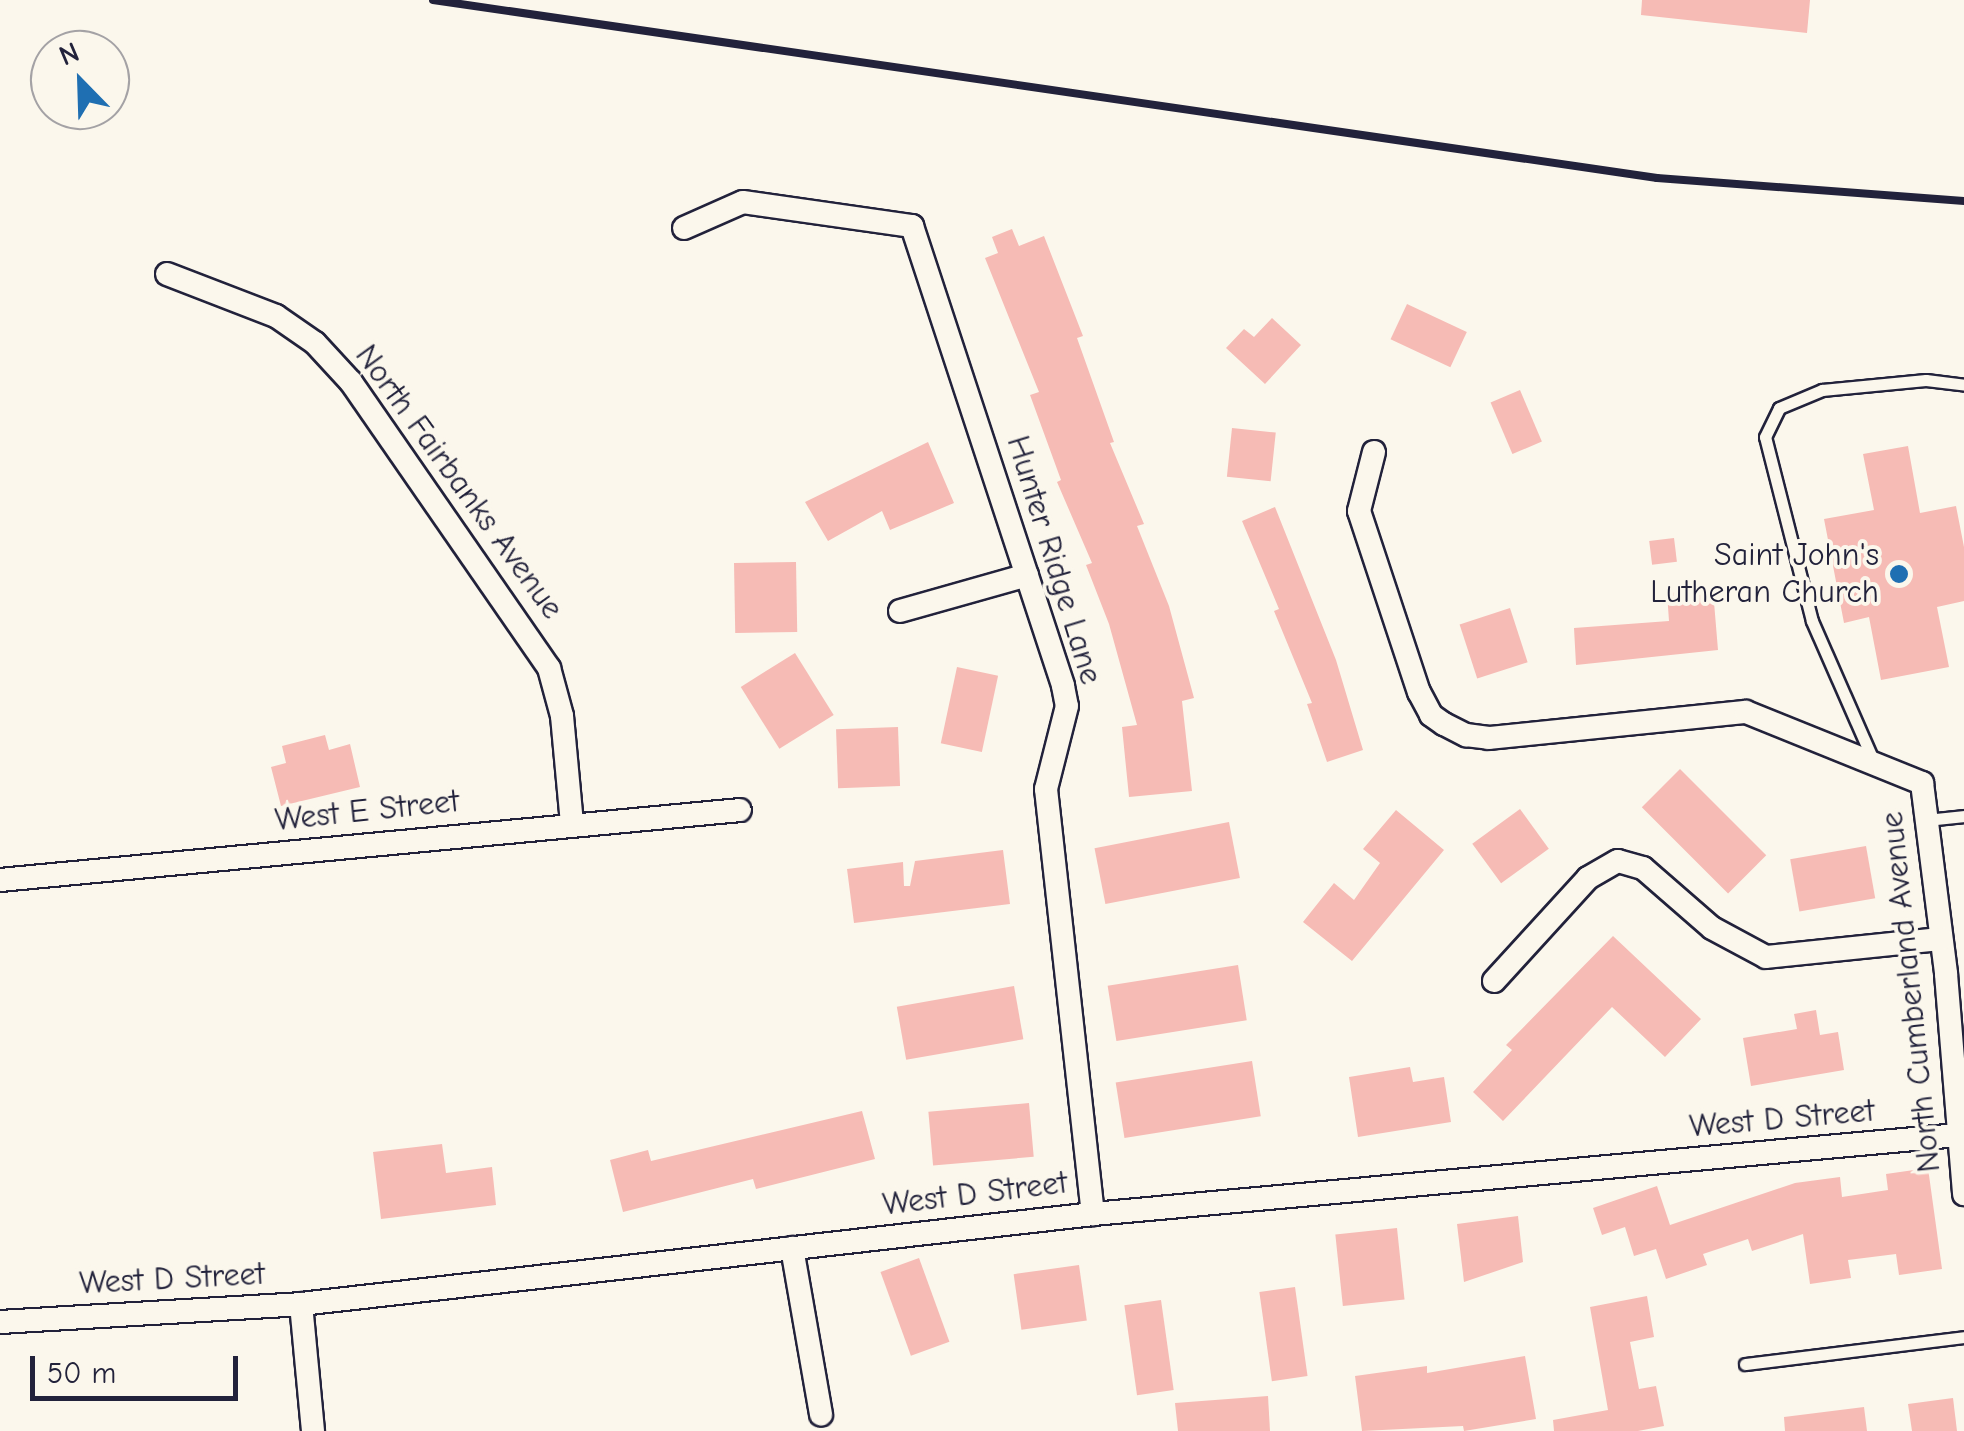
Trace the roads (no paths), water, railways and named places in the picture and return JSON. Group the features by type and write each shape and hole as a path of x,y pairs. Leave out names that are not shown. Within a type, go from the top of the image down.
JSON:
{"street":[{"name":"Hunter Ridge Lane","path":"684,228 743,202 912,226 1067,706 1046,789 1093,1214"},
{"name":"North Fairbanks Avenue","path":"166,274 276,316 315,343 351,382 550,668 562,716 572,824"},
{"path":"1374,452 1359,511 1419,692 1432,715 1444,724 1466,735 1489,738 1746,712 1875,764"},
{"path":"900,611 1027,575"},
{"name":"North Cumberland Avenue","path":"1875,764 1922,783 1942,940 1964,1194"},
{"name":"West E Street","path":"1,874 740,810"},
{"path":"1494,981 1588,878 1618,861 1643,868 1712,928 1766,957 1942,940"},
{"name":"West D Street","path":"0,1322 300,1304 1093,1214 1958,1135"},
{"path":"792,1248 821,1416"},
{"path":"300,1304 313,1431"}],"lane":[{"path":"1875,764 1812,621 1764,437 1779,408 1822,390 1926,380 1964,385"},
{"path":"1926,820 1964,816"},
{"path":"1745,1364 1964,1337"}],"railway":[{"path":"433,0 1657,178 1964,201"}],"place":[{"name":"Saint John's Lutheran Church","path":"1899,574"}]}
